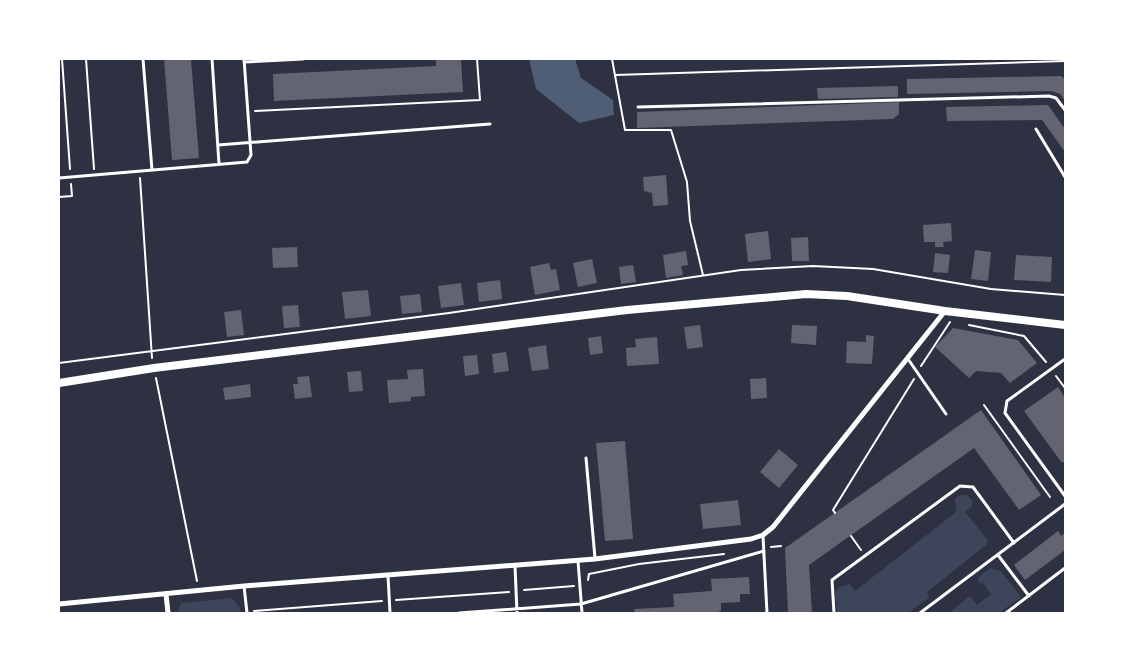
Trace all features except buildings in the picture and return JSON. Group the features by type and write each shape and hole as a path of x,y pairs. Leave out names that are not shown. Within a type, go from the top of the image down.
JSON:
{"street":[{"path":"59,383 154,368 627,310 806,294 847,296 945,311 1065,325 1065,332"},
{"path":"59,604 244,586 578,561 751,539 762,535 772,527 945,311"},
{"path":"166,594 168,613"}],"lane":[{"path":"143,59 152,170"},
{"path":"212,59 219,164"},
{"path":"59,178 247,162 251,155 244,60 303,59"},
{"path":"638,106 1048,96 1056,98 1065,110"},
{"path":"218,145 490,124"},
{"path":"1036,129 1065,176"},
{"path":"908,359 946,414"},
{"path":"1065,359 1007,401 1005,413 1065,496"},
{"path":"586,458 595,559"},
{"path":"834,613 832,580 960,486 973,487 1014,543"},
{"path":"920,613 1065,504"},
{"path":"762,535 767,613"},
{"path":"459,613 517,611 581,604 764,551"},
{"path":"998,555 1029,596"},
{"path":"578,561 582,613"},
{"path":"515,566 517,611"},
{"path":"1006,613 1065,568"},
{"path":"388,576 390,613"},
{"path":"244,586 247,613"}],"path":[{"path":"59,197 72,196 62,59"},
{"path":"86,59 95,175"},
{"path":"248,112 480,100 477,59"},
{"path":"612,59 625,130 671,130 687,182 690,221 704,276"},
{"path":"615,75 1065,61"},
{"path":"140,171 151,351 198,590"},
{"path":"59,363 449,313 741,270 813,266 873,269 991,289 1065,295"},
{"path":"835,513 833,510 951,321"},
{"path":"969,325 1024,336 1046,362"},
{"path":"1051,369 1065,388"},
{"path":"984,405 1050,497"},
{"path":"851,536 865,556"}],"shaded area":[{"path":"529,59 575,59 581,78 613,100 614,115 579,123 536,89"},
{"path":"967,495 972,500 972,507 965,512 988,540 986,545 927,592 929,598 908,613 837,613 835,592 839,587 850,584 855,591 956,512 955,498"},
{"path":"990,568 1001,571 1021,597 999,613 949,613 970,596 977,605 991,594 982,582 979,584 978,578"},
{"path":"232,598 240,608 241,613 177,613 181,603"}]}
